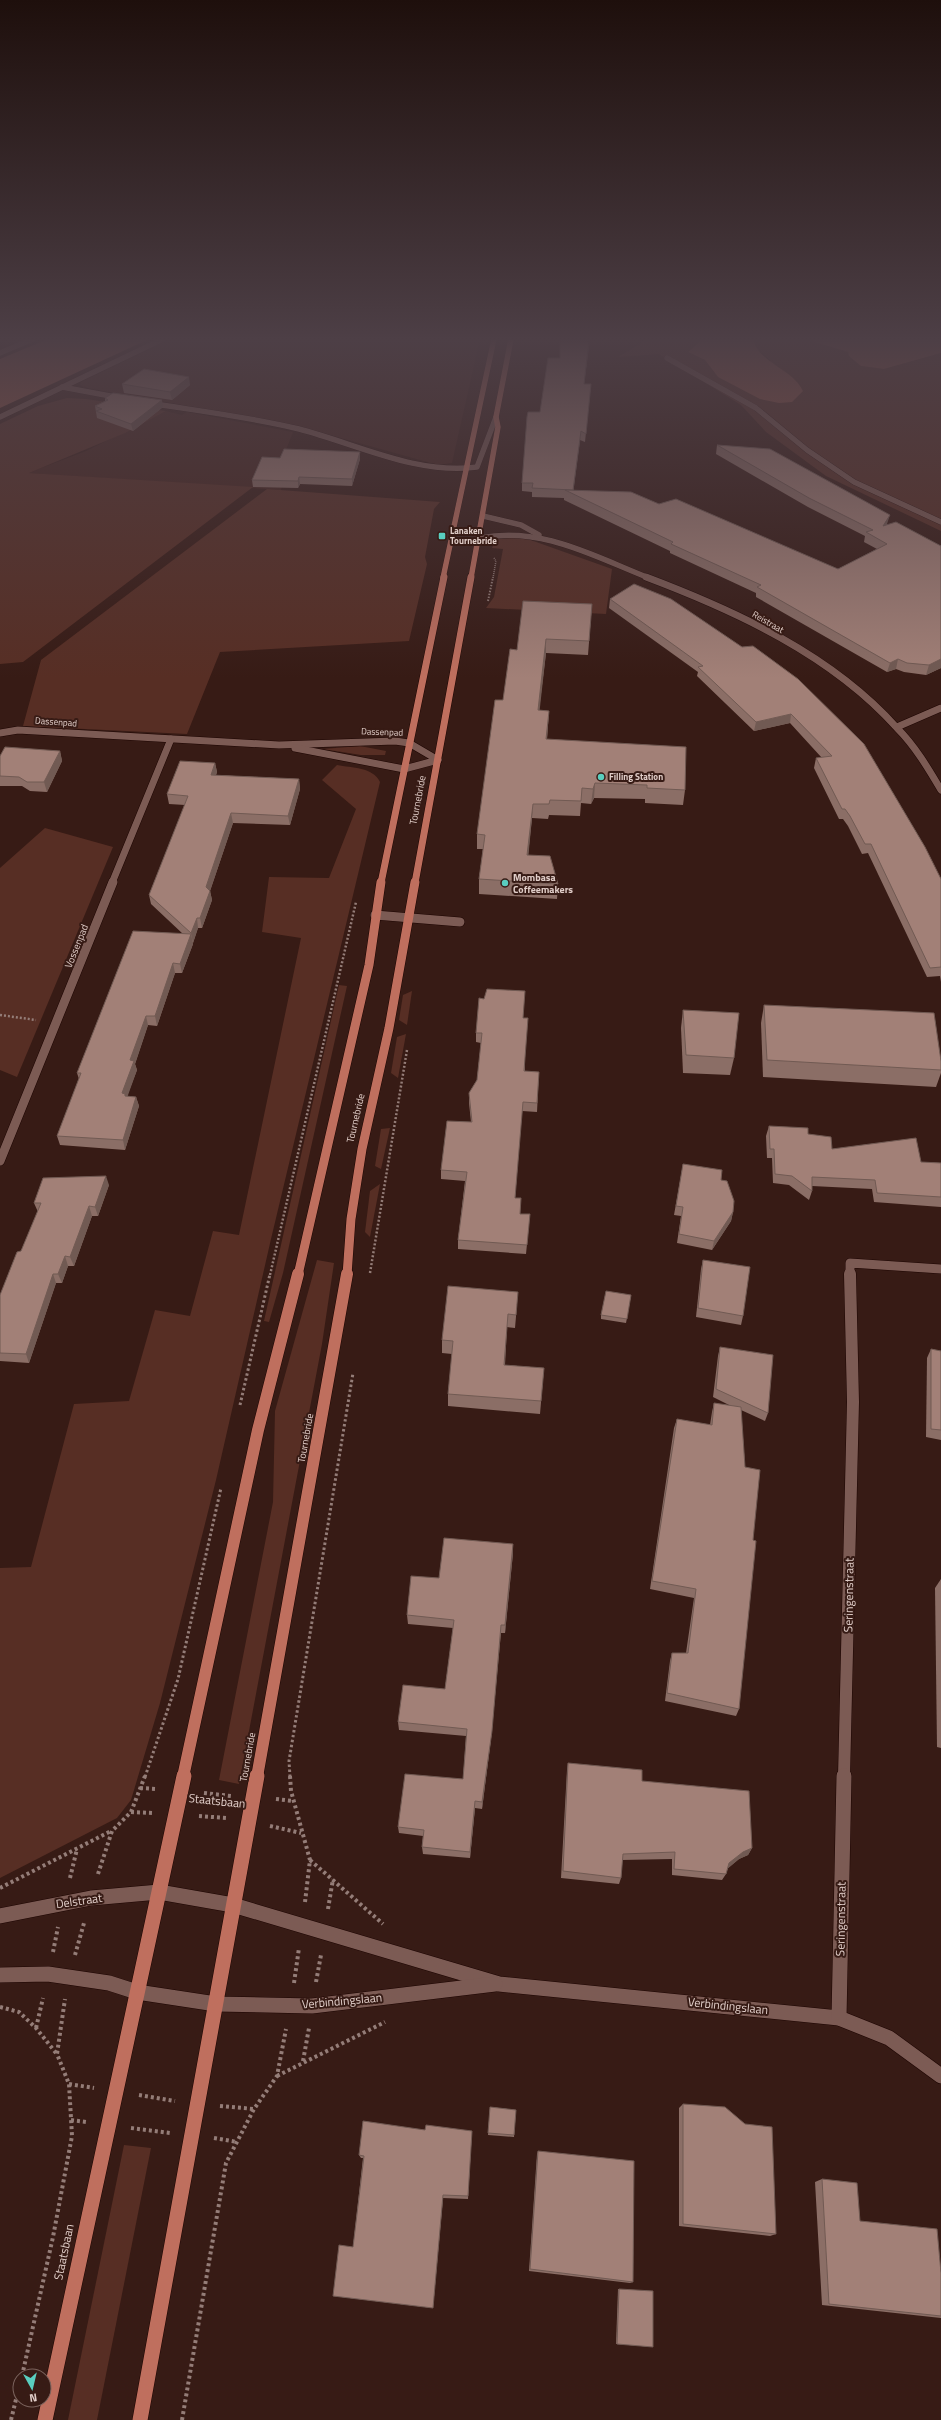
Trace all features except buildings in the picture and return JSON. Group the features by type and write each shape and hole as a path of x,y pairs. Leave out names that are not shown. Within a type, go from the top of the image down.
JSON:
{"main road":[{"name":"Tournebride","path":"160,1892 175,1814 258,1430 302,1260 367,972 375,915 409,743 470,452"},
{"name":"Tournebride","path":"233,1905 346,1284 351,1219 362,1149 389,1028 480,538 494,452"},
{"name":"Staatsbaan","path":"45,2420 115,2091 160,1892"},
{"path":"140,2420 233,1905"}],"street":[{"path":"376,452 436,469 466,470 477,467 483,452"},
{"path":"810,452 854,482 941,522"},
{"name":"Reistraat","path":"483,516 521,525 539,535 692,594 752,622 834,674 897,727 941,790"},
{"name":"Reistraat","path":"480,538 492,534 539,535"},
{"path":"897,727 941,708"},
{"name":"Dassenpad","path":"0,733 18,730 279,745 372,741 409,743 438,760"},
{"name":"Vossenpad","path":"0,1161 171,739"},
{"name":"Dassenpad","path":"279,745 404,769 438,760"},
{"path":"375,915 409,916 460,922"},
{"name":"Seringenstraat","path":"839,2018 853,1402 850,1263 941,1269"},
{"name":"Verbindingslaan","path":"160,1892 233,1905 499,1984 839,2018 889,2038 941,2076"},
{"name":"Delstraat","path":"0,1916 90,1898 160,1892"},
{"path":"0,1975 48,1974 109,1983 137,1992"},
{"name":"Verbindingslaan","path":"137,1992 216,2004 312,2006 499,1984"}],"path":[{"path":"239,1409 330,1007"},
{"path":"0,1016 57,1022"},
{"path":"369,1277 408,1043"},
{"path":"182,2420 226,2163 254,2109 277,2076 303,1926 310,1860 293,1801 289,1762 354,1371"},
{"path":"131,1812 178,1679 222,1486"},
{"path":"140,1788 293,1801"},
{"name":"Staatsbaan","path":"24,2368 53,2238 72,2136 69,2084 57,2054 61,2014 90,1898 112,1831 131,1812 249,1820 301,1833"},
{"path":"0,1888 112,1831"},
{"path":"36,2028 77,1849"},
{"path":"310,1860 388,1929"},
{"path":"303,2061 333,1879"},
{"path":"0,2007 19,2012 36,2028 57,2054"},
{"path":"277,2076 303,2061 393,2018"},
{"path":"69,2084 198,2105 254,2109"},
{"path":"71,2120 237,2142"},
{"path":"12,2420 15,2408"}],"shaded area":[{"path":"0,452 80,452 29,473 253,487 23,662 0,664"},
{"path":"84,452 285,452 274,481 283,482 281,490 28,473"},
{"path":"391,452 454,452 452,463 438,465"},
{"path":"793,452 941,452 941,531 826,476"},
{"path":"267,489 440,502 434,509 425,557 427,564 409,641 220,652 187,734 23,726 41,660"},
{"path":"525,538 612,569 606,614 486,608 494,597 503,549 492,548 496,539"},
{"path":"360,746 386,751 385,755 361,755 323,749"},
{"path":"337,765 362,769 372,773 380,782 271,1239 216,1480 160,1703 131,1800 117,1818 0,1878 0,1568 31,1567 74,1404 129,1401 155,1310 190,1316 213,1231 239,1235 301,938 262,932 269,877 329,878 356,809 322,780"},
{"path":"45,828 113,847 17,1077 0,1070 0,868"},
{"path":"339,985 347,986 283,1273 269,1322 264,1321"},
{"path":"412,991 407,1025 399,1020 403,995"},
{"path":"406,1034 398,1078 391,1073 397,1037"},
{"path":"390,1128 381,1169 375,1166 381,1129"},
{"path":"380,1184 370,1237 365,1232 370,1191"},
{"path":"317,1260 334,1263 322,1344 239,1784 219,1780 273,1502 275,1411"},
{"path":"124,2145 151,2148 97,2420 68,2420"}],"place":[{"name":"Lanaken Tournebride","path":"442,536"},
{"name":"Filling Station","path":"601,777"},
{"name":"Mombasa Coffeemakers","path":"505,883"}]}
